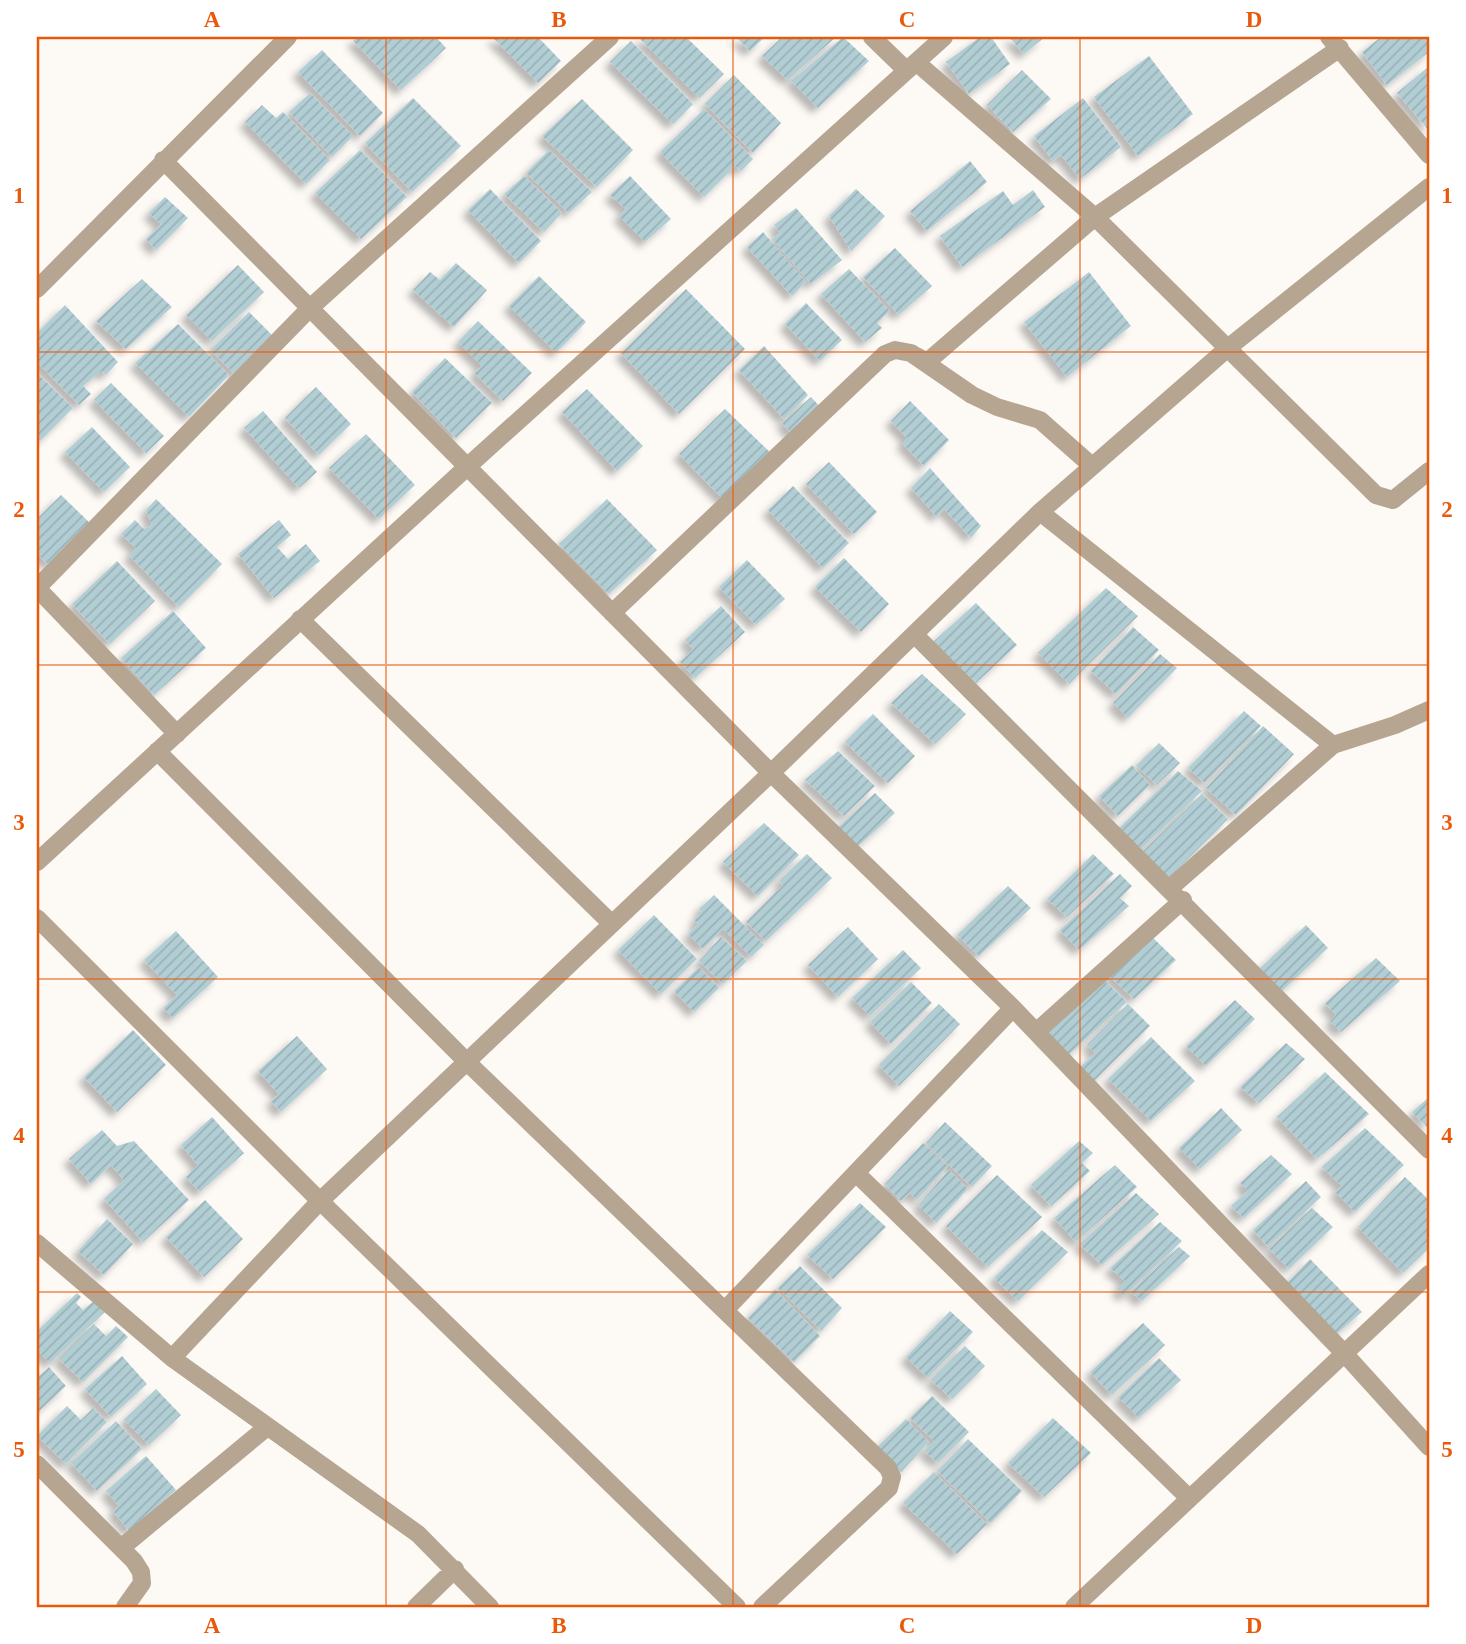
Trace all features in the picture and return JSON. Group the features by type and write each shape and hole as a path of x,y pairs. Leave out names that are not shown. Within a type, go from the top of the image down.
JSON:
{"street":[{"path":"37,289 288,37"},
{"path":"177,734 37,588 310,308 610,37"},
{"path":"872,37 1095,218 1383,499 1393,499 1429,471"},
{"path":"37,862 467,467 944,37"},
{"path":"612,613 885,354 895,350 911,353 928,362 1095,218 1334,43 1429,155"},
{"path":"163,160 771,773 1013,1008 1343,1352 1429,1447"},
{"path":"172,1358 320,1201 771,773 1040,512 1229,347 1429,187"},
{"path":"911,353 972,395 997,407 1040,420 1092,466"},
{"path":"1040,512 1333,745"},
{"path":"300,620 612,924"},
{"path":"914,634 1429,1150"},
{"path":"1036,1032 1333,745 1395,725 1429,710"},
{"path":"157,751 467,1062 888,1468 892,1477 889,1488 762,1607"},
{"path":"37,918 320,1201 737,1607"},
{"path":"724,1310 1013,1008"},
{"path":"856,1173 1189,1498"},
{"path":"37,1243 172,1358 266,1428 418,1534 490,1607"},
{"path":"1079,1605 1343,1352 1429,1274"},
{"path":"121,1548 266,1428"},
{"path":"37,1464 134,1560 141,1572 142,1583 125,1607"},
{"path":"416,1607 454,1569"}],"building":[{"path":"357,37 436,37 446,48 401,90 353,41"},
{"path":"492,37 538,37 561,61 538,83"},
{"path":"638,37 686,37 724,74 699,98"},
{"path":"736,37 765,37 750,51"},
{"path":"782,37 836,37 788,80 762,56"},
{"path":"843,37 869,61 818,108 791,81"},
{"path":"980,37 991,37 1010,64 969,94 946,62"},
{"path":"1009,37 1045,37 1024,54"},
{"path":"1381,37 1429,37 1429,52 1387,85 1362,52"},
{"path":"631,41 693,104 673,124 610,62"},
{"path":"322,50 383,113 360,136 298,72"},
{"path":"1149,56 1193,114 1138,156 1094,97"},
{"path":"1429,66 1429,131 1397,93"},
{"path":"1022,70 1051,99 1013,132 987,105"},
{"path":"734,75 781,123 753,153 705,104"},
{"path":"310,93 353,136 332,157 289,112"},
{"path":"413,98 461,146 412,192 365,143"},
{"path":"1083,98 1121,147 1080,179 1061,155 1053,161 1034,136"},
{"path":"582,99 633,150 597,187 542,136"},
{"path":"262,105 276,118 283,112 330,160 306,184 245,122"},
{"path":"704,109 753,159 741,171 735,166 704,197 660,152"},
{"path":"360,150 407,197 361,239 315,193"},
{"path":"549,150 592,192 569,213 526,173"},
{"path":"970,161 987,182 927,231 910,211"},
{"path":"524,176 562,213 544,232 504,194"},
{"path":"630,176 671,219 645,242 619,216 626,209 610,195"},
{"path":"490,189 541,241 519,263 468,210"},
{"path":"856,189 885,216 851,251 829,216"},
{"path":"1033,190 1045,207 962,267 940,236 1003,191 1013,205"},
{"path":"165,197 188,218 156,250 146,239 161,224 149,213"},
{"path":"796,208 842,260 811,284 772,239 780,233 774,225"},
{"path":"763,232 806,282 792,296 747,247"},
{"path":"895,248 932,286 899,315 863,277"},
{"path":"456,263 487,290 454,327 413,290 430,272 440,280"},
{"path":"238,265 264,292 212,341 186,315"},
{"path":"849,269 890,311 877,323 882,328 865,342 821,294"},
{"path":"1089,272 1131,326 1067,377 1024,322"},
{"path":"539,276 586,322 556,353 509,306"},
{"path":"142,279 172,307 126,349 96,321"},
{"path":"686,289 745,349 679,414 621,353"},
{"path":"806,303 842,340 820,361 785,324"},
{"path":"65,305 118,362 106,375 101,371 83,386 91,394 79,405 37,362 37,333"},
{"path":"249,312 273,336 236,375 210,350"},
{"path":"478,321 532,373 503,401 474,373 482,366 458,342"},
{"path":"178,324 229,375 189,417 135,363"},
{"path":"764,346 808,395 784,419 739,370"},
{"path":"445,358 492,403 456,438 412,392"},
{"path":"37,373 73,408 40,441 37,438"},
{"path":"111,383 164,436 146,453 94,400"},
{"path":"316,387 351,424 319,455 285,418"},
{"path":"587,389 643,446 617,471 562,412"},
{"path":"811,397 822,409 793,435 782,423"},
{"path":"910,401 949,440 924,466 902,443 907,438 891,421"},
{"path":"725,409 773,455 725,501 679,454"},
{"path":"263,411 317,472 299,488 244,428"},
{"path":"92,427 130,467 104,492 65,452"},
{"path":"366,434 415,485 379,519 329,468"},
{"path":"829,462 877,512 854,534 806,484"},
{"path":"930,468 981,526 971,538 944,509 937,517 911,488"},
{"path":"793,486 849,543 823,568 768,510"},
{"path":"61,495 91,524 49,565 37,554 37,519"},
{"path":"156,499 222,564 179,607 129,555 136,548 121,534 135,520 144,529 152,525 146,510"},
{"path":"607,499 657,550 609,594 559,544"},
{"path":"279,520 291,535 277,547 288,559 306,544 320,561 274,598 238,554"},
{"path":"844,558 889,604 861,632 815,587"},
{"path":"747,560 785,599 756,625 719,587"},
{"path":"117,561 155,601 110,644 72,604"},
{"path":"1106,588 1138,616 1069,684 1038,653"},
{"path":"976,603 1017,645 976,683 933,642"},
{"path":"721,606 745,632 695,678 680,662 693,649 685,640"},
{"path":"173,611 206,648 154,695 121,658"},
{"path":"1133,627 1159,650 1116,694 1091,671"},
{"path":"1160,654 1177,668 1128,718 1113,703"},
{"path":"922,674 966,714 935,744 891,703"},
{"path":"1244,711 1261,726 1205,783 1188,768"},
{"path":"873,714 915,756 888,783 845,742"},
{"path":"1263,726 1294,754 1236,815 1206,788"},
{"path":"1159,743 1180,763 1157,785 1136,766"},
{"path":"838,751 875,786 844,816 805,780"},
{"path":"1132,765 1150,785 1118,816 1099,796"},
{"path":"1178,771 1202,791 1141,849 1119,828"},
{"path":"875,793 895,813 856,848 836,829"},
{"path":"1202,794 1228,819 1168,879 1140,854"},
{"path":"764,823 799,855 758,896 723,862"},
{"path":"807,854 832,878 766,941 746,922 783,885 779,881"},
{"path":"1093,854 1114,874 1067,917 1047,899"},
{"path":"1120,874 1132,886 1120,898 1129,906 1079,950 1060,930"},
{"path":"1008,886 1031,908 979,956 957,935"},
{"path":"714,895 764,945 751,957 723,929 703,949 688,934 698,924 694,920 702,912 699,909"},
{"path":"654,915 697,959 661,994 618,950"},
{"path":"1306,925 1328,948 1282,991 1260,968"},
{"path":"848,927 878,959 838,997 808,965"},
{"path":"176,931 218,977 173,1018 163,1008 177,995 144,960"},
{"path":"1151,936 1176,960 1134,999 1108,975"},
{"path":"721,937 747,961 723,984 699,961"},
{"path":"903,950 921,968 870,1016 852,998"},
{"path":"1376,958 1400,981 1341,1032 1330,1021 1336,1015 1325,1003"},
{"path":"699,967 719,988 694,1012 674,991"},
{"path":"1103,979 1127,1002 1066,1057 1043,1034"},
{"path":"911,982 932,1003 891,1044 870,1022"},
{"path":"1235,1000 1255,1019 1206,1066 1186,1046"},
{"path":"939,1004 960,1024 899,1086 879,1065"},
{"path":"1128,1004 1150,1026 1094,1081 1080,1067 1095,1053 1087,1045"},
{"path":"133,1030 166,1065 117,1112 84,1077"},
{"path":"297,1036 327,1069 281,1112 271,1101 279,1094 258,1071"},
{"path":"1151,1037 1195,1081 1151,1121 1108,1079"},
{"path":"1286,1043 1305,1059 1259,1103 1240,1087"},
{"path":"1325,1072 1369,1114 1317,1159 1277,1117"},
{"path":"1429,1097 1429,1129 1412,1112"},
{"path":"1221,1108 1242,1130 1200,1169 1179,1148"},
{"path":"212,1117 244,1153 200,1192 186,1177 198,1165 181,1145"},
{"path":"945,1122 992,1166 972,1187 926,1143"},
{"path":"1365,1128 1404,1165 1355,1212 1335,1192 1342,1186 1322,1167"},
{"path":"102,1130 117,1146 134,1141 189,1200 143,1242 104,1199 124,1180 111,1165 91,1184 69,1159"},
{"path":"1079,1141 1093,1153 1082,1163 1090,1171 1051,1206 1031,1185"},
{"path":"923,1143 948,1166 917,1200 910,1193 901,1201 885,1184"},
{"path":"1271,1155 1292,1174 1244,1218 1231,1206 1248,1191 1240,1183"},
{"path":"1115,1165 1137,1187 1076,1242 1054,1218"},
{"path":"949,1170 968,1189 936,1223 918,1205"},
{"path":"997,1175 1042,1217 988,1267 946,1226"},
{"path":"1405,1177 1429,1200 1429,1248 1403,1273 1358,1227"},
{"path":"1306,1181 1321,1197 1268,1247 1253,1230"},
{"path":"1136,1193 1159,1214 1102,1265 1079,1244"},
{"path":"205,1200 243,1239 204,1277 166,1237"},
{"path":"860,1203 886,1227 833,1279 807,1255"},
{"path":"1312,1208 1333,1227 1289,1269 1269,1249"},
{"path":"107,1219 133,1244 104,1275 78,1251"},
{"path":"1160,1222 1182,1241 1124,1296 1117,1289 1125,1281 1110,1268"},
{"path":"1042,1230 1068,1252 1018,1301 994,1278"},
{"path":"1179,1247 1190,1256 1142,1301 1131,1292"},
{"path":"1310,1259 1362,1312 1334,1336 1284,1286"},
{"path":"800,1266 842,1308 821,1331 778,1288"},
{"path":"775,1289 820,1336 794,1362 748,1318"},
{"path":"77,1293 81,1297 76,1303 83,1310 95,1300 105,1312 50,1363 37,1350 37,1331"},
{"path":"950,1311 973,1332 928,1378 906,1357"},
{"path":"1143,1323 1165,1345 1112,1395 1090,1372"},
{"path":"94,1324 106,1336 116,1326 128,1337 83,1382 59,1359"},
{"path":"965,1346 985,1366 952,1399 931,1380"},
{"path":"122,1356 147,1384 111,1417 85,1389"},
{"path":"1159,1358 1181,1380 1139,1418 1118,1397"},
{"path":"49,1367 66,1386 37,1413 37,1378"},
{"path":"156,1389 181,1415 149,1445 124,1420"},
{"path":"932,1396 969,1432 938,1463 924,1451 934,1441 910,1418"},
{"path":"67,1406 81,1420 93,1408 107,1422 66,1464 37,1436"},
{"path":"1053,1418 1091,1453 1044,1497 1008,1463"},
{"path":"906,1419 929,1442 901,1472 876,1448"},
{"path":"116,1421 142,1449 97,1491 71,1463"},
{"path":"968,1439 1022,1491 991,1523 937,1471"},
{"path":"146,1456 176,1490 129,1531 113,1511 119,1506 106,1491"},
{"path":"934,1472 987,1524 957,1554 903,1503"}]}
